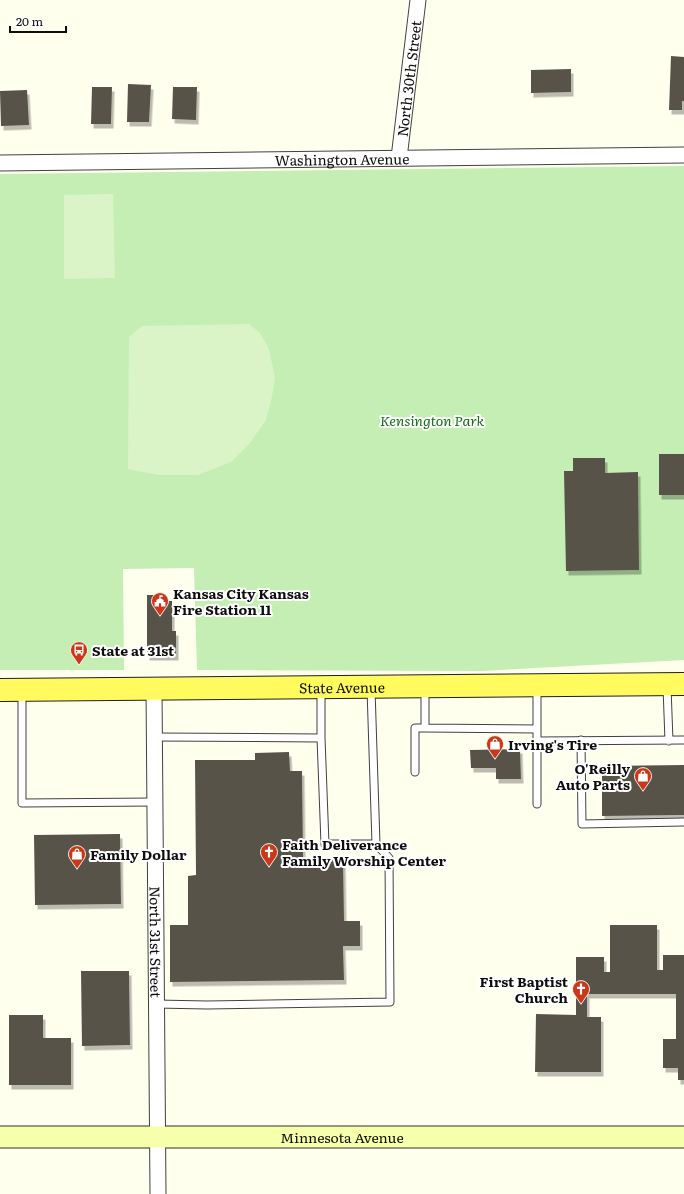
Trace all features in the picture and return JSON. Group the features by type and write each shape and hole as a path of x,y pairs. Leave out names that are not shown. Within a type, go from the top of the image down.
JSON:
{"main road":[{"name":"State Avenue","path":"0,690 676,684"},
{"name":"Minnesota Avenue","path":"0,1137 684,1138"}],"street":[{"name":"North 30th Street","path":"399,158 418,0"},
{"name":"Washington Avenue","path":"0,163 684,155"},
{"name":"North 31st Street","path":"154,689 158,1194"}],"lane":[{"path":"668,741 676,684"},
{"path":"537,804 538,686"},
{"path":"156,1004 207,1005 390,1002 389,858 376,844 371,687"},
{"path":"424,687 425,728"},
{"path":"321,688 321,738 325,844 376,844"},
{"path":"22,690 22,803 155,802"},
{"path":"415,772 415,728 537,729"},
{"path":"154,737 321,738"},
{"path":"581,740 582,824 684,822"},
{"path":"537,741 684,740"}],"green space":[{"name":"Kensington Park","path":"684,166 684,660 482,671 197,670 194,568 123,569 124,670 0,670 0,174"},
{"path":"113,194 115,278 64,279 64,195"},
{"path":"249,324 260,333 269,349 275,378 266,420 250,443 231,462 198,475 159,475 128,469 129,337 142,326"}],"building":[{"path":"671,56 684,57 684,101 682,101 682,110 669,110"},
{"path":"571,69 571,92 531,93 531,70"},
{"path":"128,84 151,85 149,122 127,122"},
{"path":"92,87 112,87 111,124 91,124"},
{"path":"173,87 197,87 196,120 172,119"},
{"path":"27,90 29,125 1,126 0,91"},
{"path":"659,454 684,454 684,495 659,495"},
{"path":"573,458 605,458 605,473 638,472 639,570 566,571 564,471 573,471"},
{"name":"Kansas City Kansas Fire Station 11","path":"147,595 165,595 165,601 172,601 172,631 176,631 176,656 147,656"},
{"name":"Irving's Tire","path":"520,749 521,779 496,779 496,768 471,768 470,750"},
{"name":"Faith Deliverance Family Worship Center","path":"289,752 290,771 302,771 303,859 343,858 344,921 360,921 360,946 343,946 344,980 170,982 170,925 188,925 188,876 196,875 195,760 255,760 255,753"},
{"name":"O'Reilly Auto Parts","path":"684,765 684,815 602,816 602,766"},
{"name":"Family Dollar","path":"120,834 121,904 35,905 34,835"},
{"name":"First Baptist Church","path":"610,925 657,925 657,970 663,970 663,955 684,955 684,1080 678,1080 678,1068 663,1068 663,1039 676,1039 676,994 587,994 587,1017 601,1017 601,1072 535,1072 536,1014 576,1015 576,957 604,957 604,972 610,972"},
{"path":"81,971 129,971 130,1045 82,1046"},
{"path":"9,1015 43,1015 43,1038 71,1038 71,1085 9,1085"}],"place":[{"name":"Kansas City Kansas Fire Station 11","path":"160,616"},
{"name":"State at 31st","path":"79,665"},
{"name":"Irving's Tire","path":"495,759"},
{"name":"O'Reilly Auto Parts","path":"643,791"},
{"name":"Faith Deliverance Family Worship Center","path":"269,867"},
{"name":"Family Dollar","path":"77,869"},
{"name":"First Baptist Church","path":"581,1004"}]}
